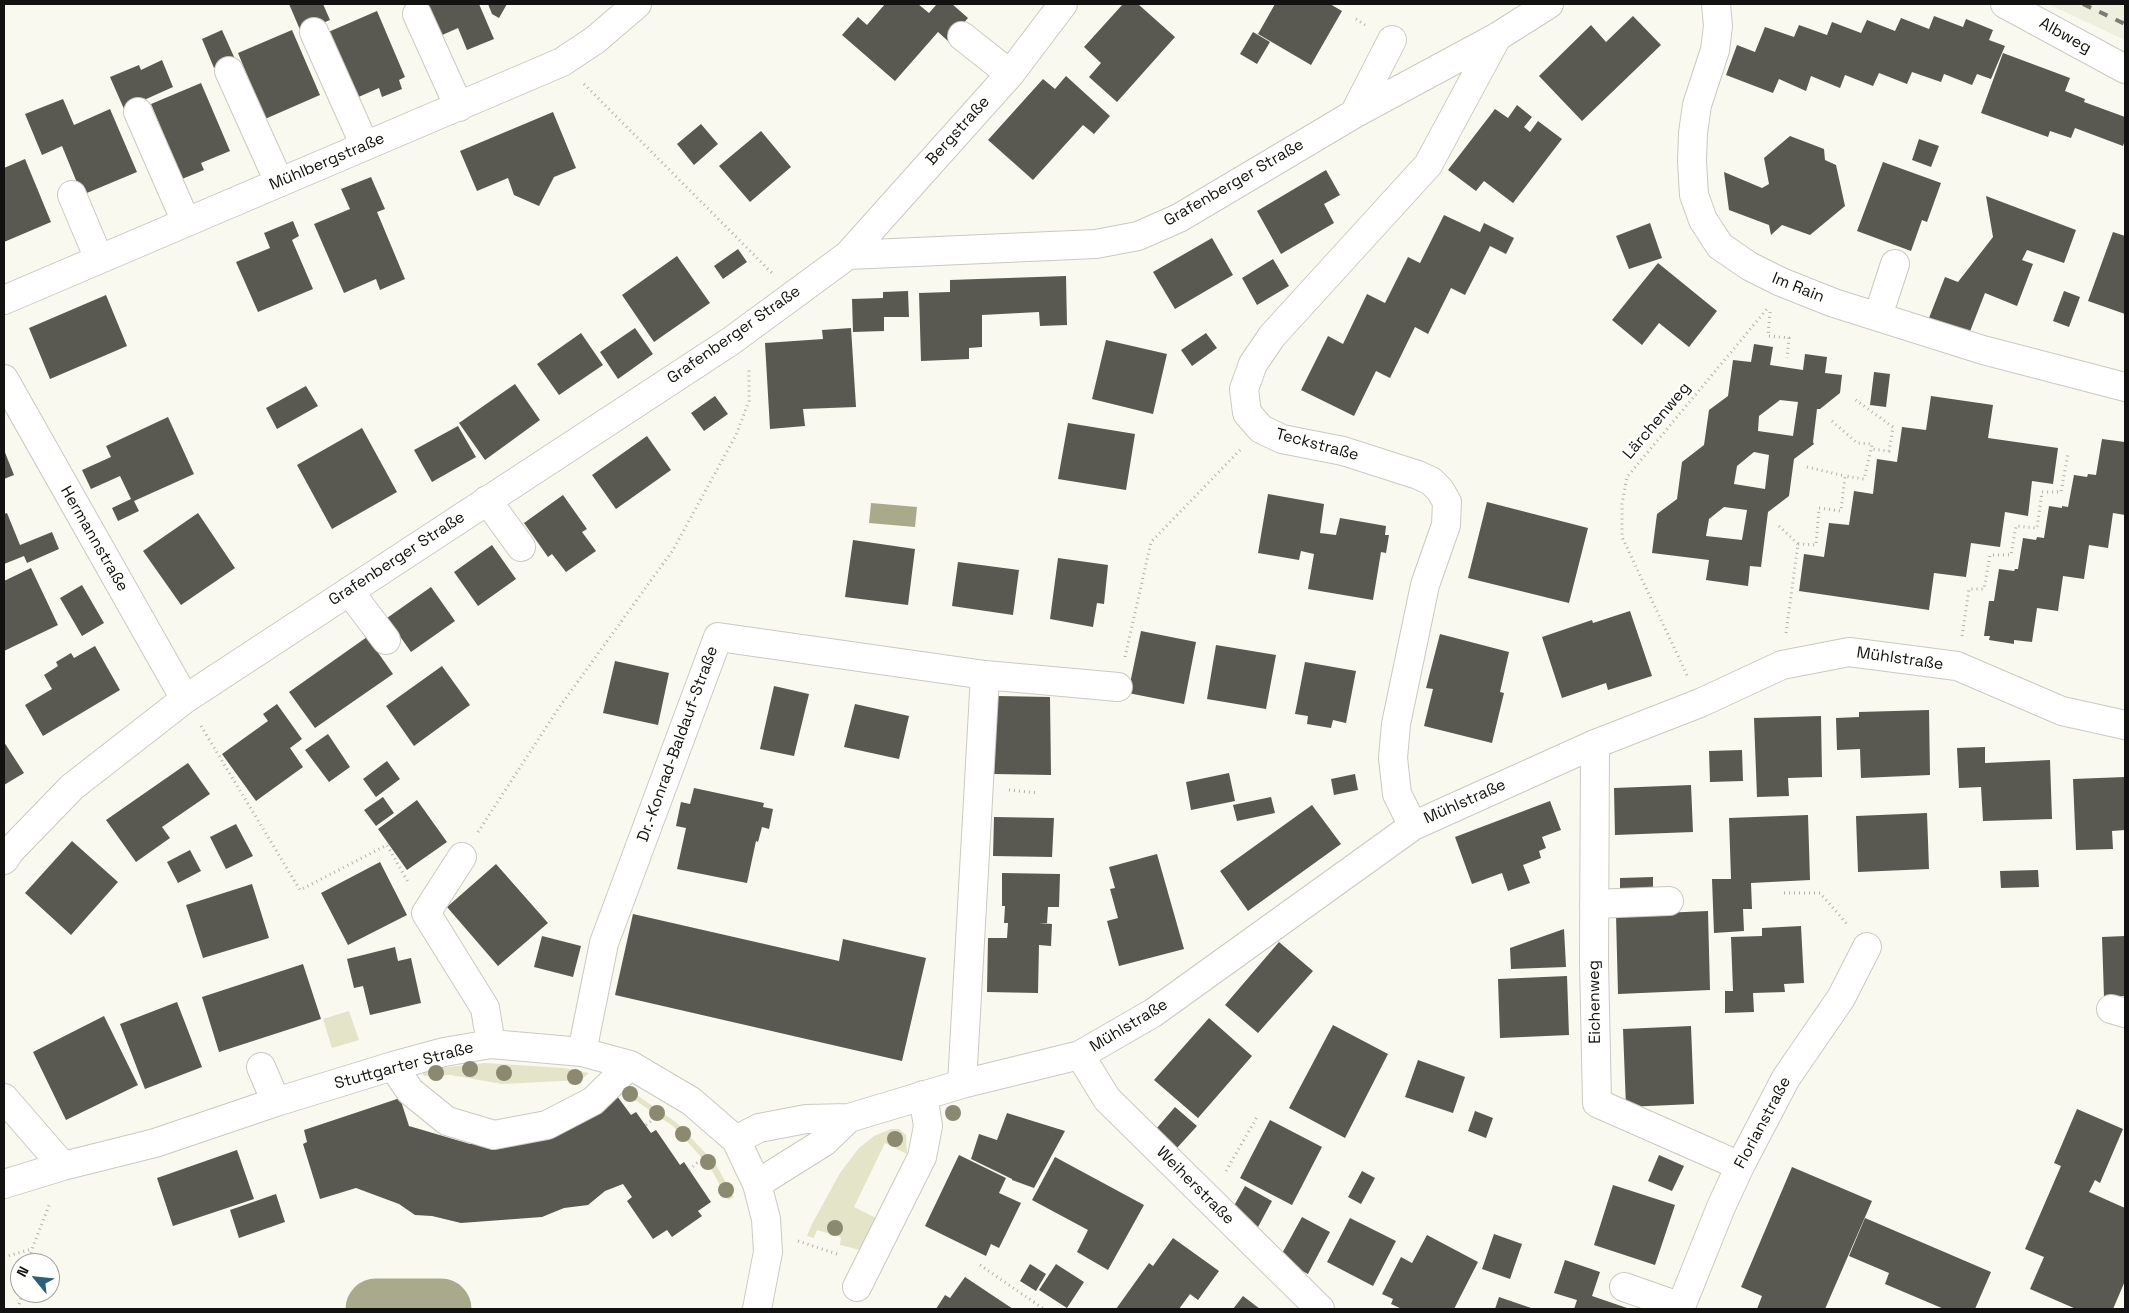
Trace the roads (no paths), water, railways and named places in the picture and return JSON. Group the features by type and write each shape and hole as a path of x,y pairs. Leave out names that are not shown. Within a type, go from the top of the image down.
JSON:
{"street":[{"name":"Mühlbergstraße","path":"4,300 562,62 595,40 637,4"},
{"name":"Bergstraße","path":"848,255 1010,74 1063,4"},
{"name":"Grafenberger Straße","path":"4,860 10,850 72,787 185,699 731,341 848,255 1096,244 1138,236 1179,218 1354,114 1497,37 1549,4"},
{"name":"Im Rain","path":"1716,4 1718,26 1715,50 1698,105 1693,134 1694,195 1703,220 1720,246 1749,266 1781,282 1825,300 1983,350 2125,387"},
{"name":"Albweg","path":"2005,4 2125,69"},
{"path":"417,14 459,107"},
{"path":"314,32 365,146"},
{"path":"962,36 1010,74"},
{"name":"Teckstraße","path":"1413,826 1397,794 1393,758 1396,724 1426,585 1446,525 1446,502 1440,490 1431,481 1418,475 1343,451 1282,439 1261,429 1247,412 1244,389 1252,364 1272,336 1428,165 1497,37"},
{"path":"1354,114 1392,40"},
{"path":"229,71 279,182"},
{"path":"138,112 186,222"},
{"path":"72,195 99,259"},
{"path":"1878,316 1895,264"},
{"name":"Hermannstraße","path":"4,379 185,699"},
{"path":"487,500 521,546"},
{"path":"349,591 386,640"},
{"name":"Dr.-Konrad-Baldauf-Straße","path":"582,1052 604,943 718,637 985,675 1118,687"},
{"name":"Mühlstraße","path":"736,1140 759,1128 806,1119 850,1118 962,1084 1080,1055 1153,1014 1413,826 1595,744 1700,703 1782,665 1849,652 1957,666 2062,711 2125,725"},
{"path":"962,1084 985,675"},
{"name":"Eichenweg","path":"1595,744 1594,904 1597,1103 1740,1166"},
{"path":"462,857 426,912 485,1008 491,1044"},
{"path":"1594,904 1669,901"},
{"name":"Florianstraße","path":"1680,1308 1721,1207 1740,1166 1786,1078 1840,998 1867,947"},
{"name":"Stuttgarter Straße","path":"4,1184 63,1166 155,1143 276,1102 444,1052 491,1044 582,1052 630,1065 691,1102 736,1140 758,1184 766,1219 768,1252 760,1299"},
{"name":"Weiherstraße","path":"1080,1055 1107,1099 1320,1309"},
{"path":"393,1066 410,1091 447,1121 494,1136 547,1125 593,1101 630,1065"},
{"path":"261,1067 276,1102"},
{"path":"863,1276 922,1157 928,1126 923,1095"},
{"path":"4,1098 63,1166"},
{"name":"Mühlstraße","path":"758,1184 824,1142 850,1118"},
{"path":"1624,1287 1680,1308"}],"waterway":[{"path":"376,1309 441,1309"}],"railway":[{"path":"2083,4 2125,24"}]}
